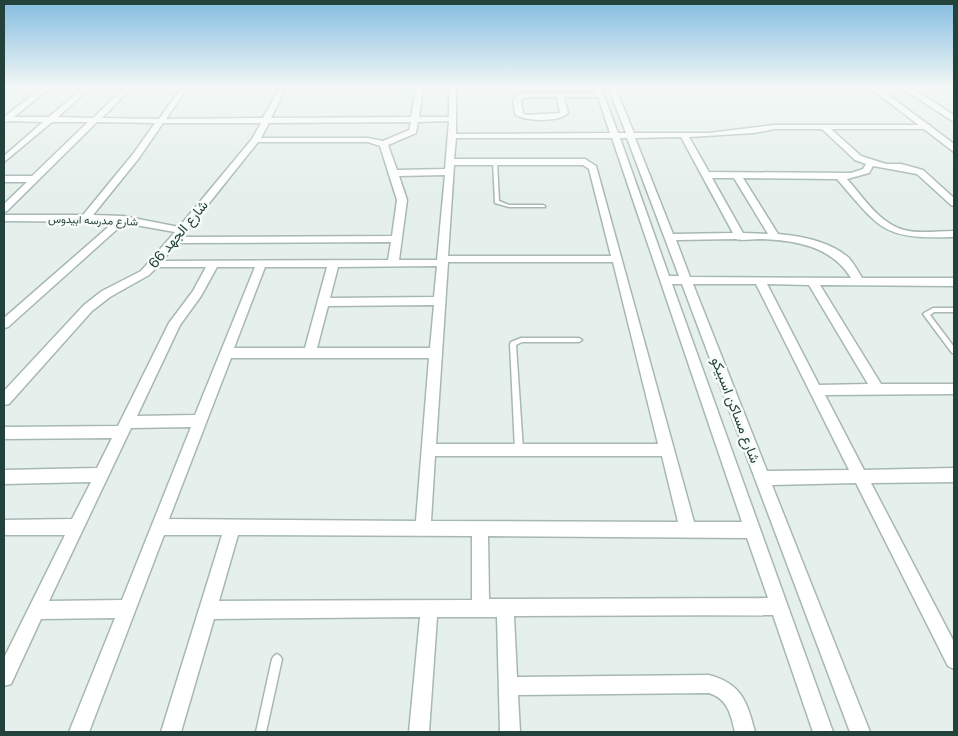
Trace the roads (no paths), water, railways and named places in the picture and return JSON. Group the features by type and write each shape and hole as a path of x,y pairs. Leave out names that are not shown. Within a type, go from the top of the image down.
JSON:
{"street":[{"path":"4,160 49,121"},
{"path":"4,209 93,121"},
{"path":"85,218 136,156 161,121"},
{"name":"شارع الجهد 66","path":"4,400 88,308 106,294 138,277 154,264 256,140 265,121"},
{"path":"256,140 368,140 384,144 411,133 414,121"},
{"path":"423,528 453,121"},
{"path":"541,121 543,136"},
{"name":"شارع مساكن اسبيكو","path":"612,121 823,732"},
{"name":"شارع مساكن اسبيكو","path":"622,121 630,135 670,237 860,732"},
{"path":"919,121 954,149"},
{"path":"452,136 684,135 732,134 774,127 927,127"},
{"path":"825,128 850,152 870,163 901,167 920,172 954,202"},
{"path":"684,135 740,237"},
{"path":"384,144 395,173 402,200 393,263"},
{"path":"395,173 496,162 578,162 590,165 617,259 688,530"},
{"path":"706,175 840,176 860,174 866,171 870,163"},
{"path":"737,176 775,237"},
{"path":"840,176 880,222 889,228 914,234 954,234"},
{"path":"4,179 34,179"},
{"name":"شارع مدرسه ابيدوس","path":"4,218 85,218 144,221 178,235 396,239"},
{"path":"4,324 122,219"},
{"path":"670,237 775,237 799,239 823,247 844,260 859,281"},
{"path":"154,264 333,264 617,259"},
{"path":"4,677 175,322 197,293 213,264"},
{"path":"79,732 261,264"},
{"path":"310,353 333,264"},
{"path":"666,280 954,282"},
{"path":"759,280 954,660"},
{"path":"812,281 878,390"},
{"path":"323,302 440,300"},
{"path":"226,353 436,352"},
{"path":"815,390 954,388"},
{"path":"4,433 200,421"},
{"path":"429,450 668,450"},
{"path":"4,477 101,475"},
{"path":"762,478 954,475"},
{"path":"4,528 76,527"},
{"path":"158,527 752,530"},
{"path":"172,732 232,528"},
{"path":"480,529 481,608"},
{"path":"208,610 779,606"},
{"path":"419,732 429,608"},
{"path":"505,608 510,732"},
{"path":"36,610 127,609"},
{"path":"508,686 721,686 732,695 745,732"}],"lane":[{"path":"496,162 497,202 509,206 543,206"},
{"path":"954,310 933,310 926,314 954,351"},
{"path":"519,450 513,344 521,340 579,340"},
{"path":"261,732 276,659"}]}
